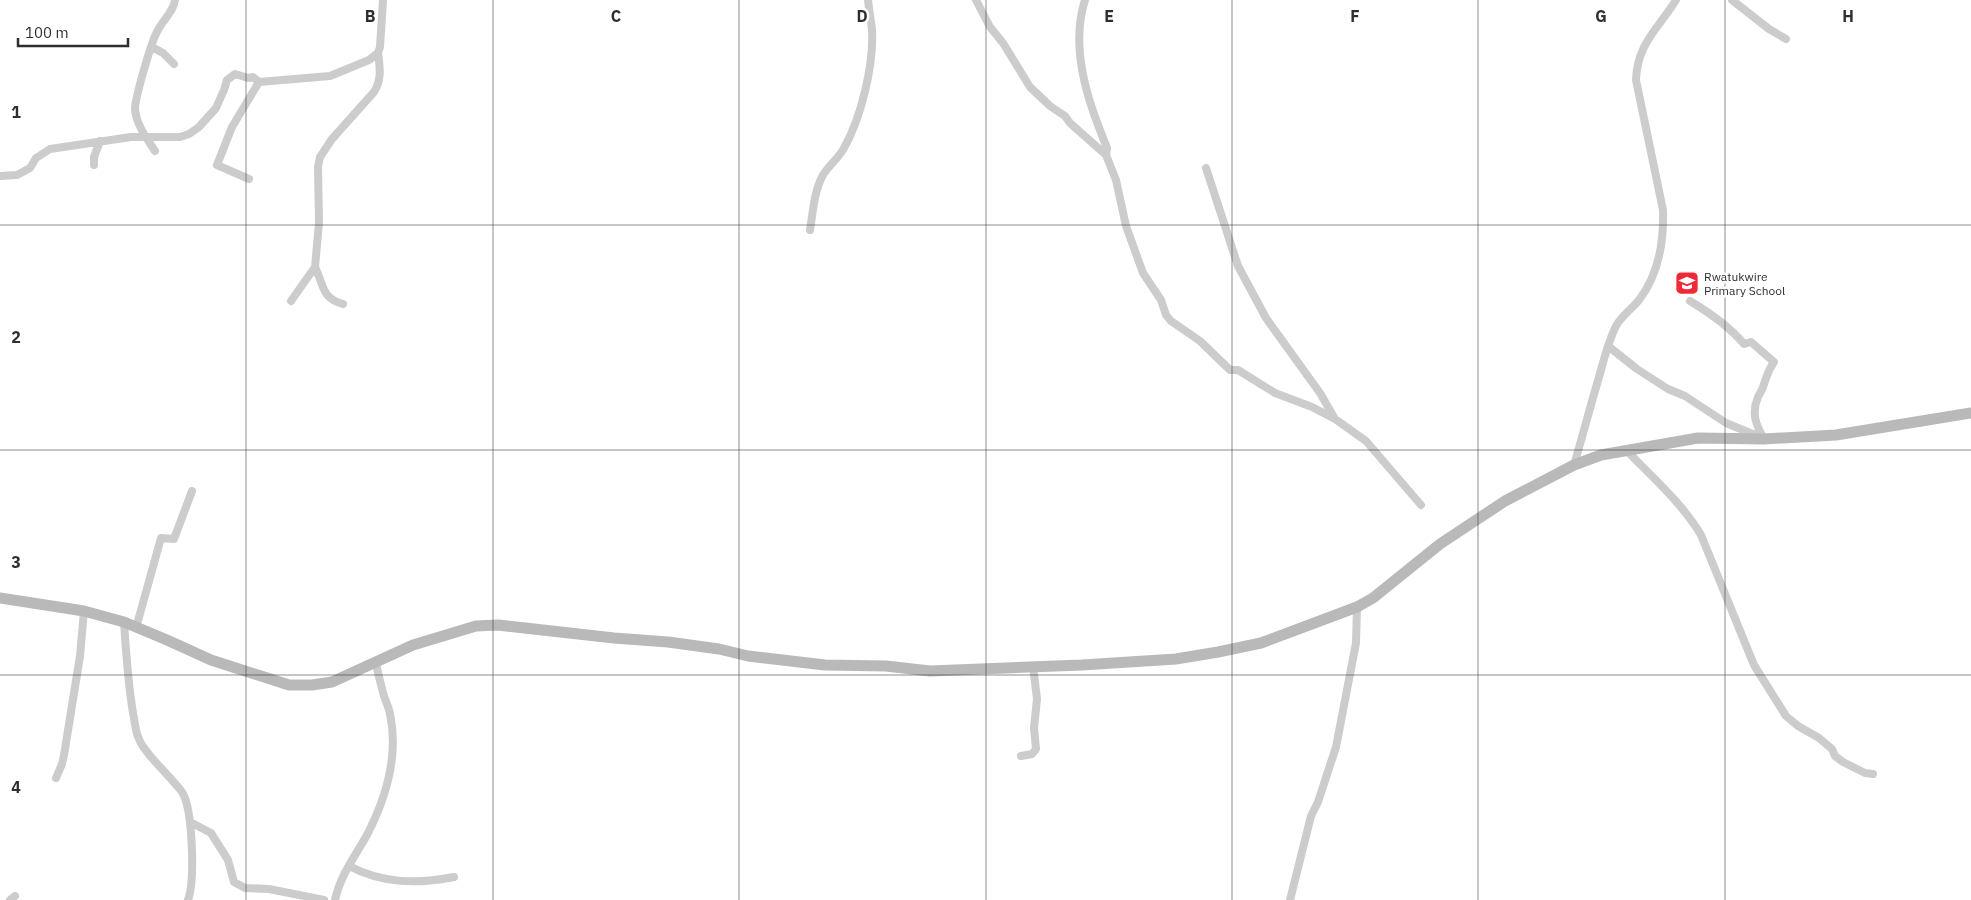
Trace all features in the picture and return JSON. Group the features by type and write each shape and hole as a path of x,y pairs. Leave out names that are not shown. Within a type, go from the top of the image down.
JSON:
{"street":[{"path":"155,151 146,138 135,109 143,72 156,32 166,15 174,7 175,0"},
{"path":"343,304 336,302 326,295 315,268 319,224 318,167 320,157 332,140 379,84 378,53 383,0"},
{"path":"810,230 818,187 828,167 844,148 857,117 865,89 871,63 872,44 868,0"},
{"path":"976,0 990,26 1003,43 1030,87 1106,154 1116,180 1126,226 1143,273 1171,321 1200,340 1230,370 1238,370 1275,392 1312,407 1334,419 1366,441 1421,505"},
{"path":"1085,0 1080,28 1082,64 1092,109 1107,148 1106,154"},
{"path":"1574,465 1608,346 1621,318 1647,290 1656,271 1663,231 1662,210 1636,80 1636,65 1645,44 1676,0"},
{"path":"1732,0 1743,6 1769,29 1786,39"},
{"path":"152,47 163,53 174,64"},
{"path":"0,176 17,176 30,168 36,158 50,149 131,137 180,137 199,127 216,108 226,80 235,74 248,78 253,77 259,82 330,76 369,60 378,53"},
{"path":"249,180 217,166 232,127 259,82"},
{"path":"94,165 94,157 100,141"},
{"path":"1206,168 1238,266 1266,318 1320,393 1334,419"},
{"path":"291,301 308,274 315,268"},
{"path":"1690,301 1730,328 1744,344 1751,342 1774,362 1766,374 1754,413 1755,424 1764,438"},
{"path":"1608,346 1637,369 1668,389 1685,396 1726,423 1764,438"},
{"path":"0,598 84,611 124,622 211,660 289,685 312,685 332,682 413,645 476,626 498,625 668,642 719,649 748,656 825,665 886,666 930,671 1082,665 1167,659 1218,652 1261,643 1356,607 1373,598 1440,544 1505,501 1574,465 1601,455 1698,438 1836,435 1971,413"},
{"path":"1627,451 1694,523 1701,535 1754,665 1786,716 1798,726 1819,738 1843,762 1865,773 1873,774"},
{"path":"136,628 161,538 174,539 192,491"},
{"path":"1290,900 1311,816 1318,802 1336,747 1356,643 1356,607"},
{"path":"56,778 64,755 80,656 84,611"},
{"path":"124,622 131,698 139,740 187,800 190,822 192,886 188,900"},
{"path":"335,900 340,884 367,834 384,796 392,768 393,730 390,712 376,663"},
{"path":"1021,756 1032,754 1036,749 1034,728 1037,699 1033,666"},
{"path":"190,822 211,833 228,860 234,882 245,888 269,889 324,900"},
{"path":"349,866 363,873 396,881 424,881 454,876"}],"place":[{"name":"Rwatukwire Primary School","path":"1687,283"}]}
